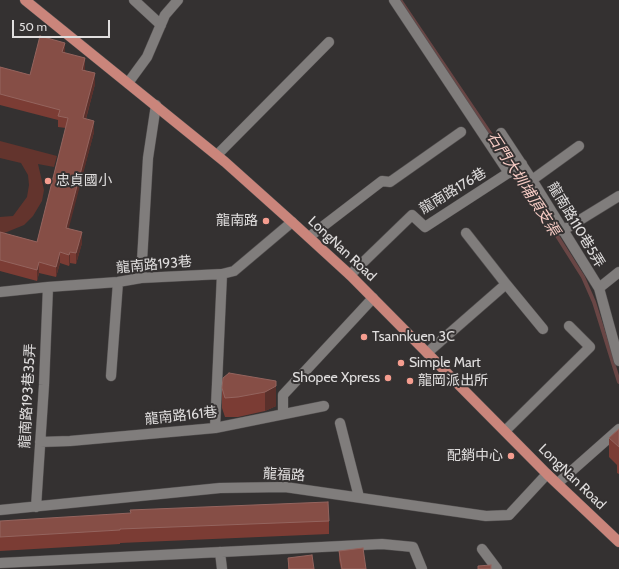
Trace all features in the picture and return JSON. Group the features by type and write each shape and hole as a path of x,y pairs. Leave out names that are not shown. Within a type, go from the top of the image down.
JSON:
{"main road":[{"name":"LongNan Road","path":"25,0 217,155 309,237 350,275 547,474 619,542"}],"street":[{"path":"134,0 161,25"},
{"path":"128,83 147,57 165,15 178,0"},
{"path":"394,0 510,173"},
{"path":"217,155 329,42"},
{"path":"141,278 148,158 156,105"},
{"path":"309,237 382,181 390,182 461,132"},
{"name":"龍南路110巷5弄","path":"501,133 599,288 619,361"},
{"path":"532,180 579,146"},
{"name":"龍南路176巷","path":"350,275 412,214 425,227 522,164"},
{"path":"562,230 619,196"},
{"name":"龍南路193巷","path":"0,292 118,282 141,278 222,274 234,271 292,222"},
{"path":"466,233 543,329"},
{"path":"599,288 619,272"},
{"path":"216,428 221,384 222,274"},
{"path":"111,376 118,282"},
{"path":"427,353 506,284"},
{"name":"龍南路193巷35弄","path":"36,507 48,287"},
{"path":"283,414 279,395 373,298"},
{"path":"505,431 590,347 569,326"},
{"name":"龍南路161巷","path":"40,442 70,441 216,428 324,406"},
{"path":"340,423 359,498"},
{"path":"558,483 619,429"},
{"name":"龍福路","path":"0,510 220,488 285,487 486,516 509,515 547,474"},
{"path":"0,563 382,544 414,547 422,569"},
{"path":"482,549 497,569"},
{"path":"220,552 222,569"}],"shaded area":[{"path":"0,141 57,156 54,167 38,164 44,190 42,201 33,216 24,225 2,234 0,234 0,217 13,216 27,197 29,185 28,175 21,163 0,158"}],"building":[{"path":"40,36 65,43 62,52 85,58 82,70 95,73 83,118 94,121 66,228 82,232 76,253 70,252 69,255 60,252 56,267 39,262 37,270 0,260 0,232 37,242 68,118 58,116 60,110 0,94 0,67 30,75"},
{"path":"229,373 276,381 276,386 265,392 225,398 222,388 223,378"},
{"path":"619,429 619,447 609,438"},
{"path":"328,502 329,521 120,529 0,537 0,521 131,513 130,510"},
{"path":"363,548 366,569 342,569 339,551"},
{"path":"312,555 314,569 289,569 288,558"},
{"path":"491,565 491,569 478,569 478,566"}],"waterway":[{"name":"石門大圳埔頂支渠","path":"400,0 523,182 583,277 594,302 619,382"}],"place":[{"name":"忠貞國小","path":"48,181"},
{"name":"龍南路","path":"266,221"},
{"name":"Tsannkuen 3C","path":"364,337"},
{"name":"Simple Mart","path":"401,363"},
{"name":"Shopee Xpress","path":"388,378"},
{"name":"龍岡派出所","path":"410,381"},
{"name":"配銷中心","path":"511,456"}]}
